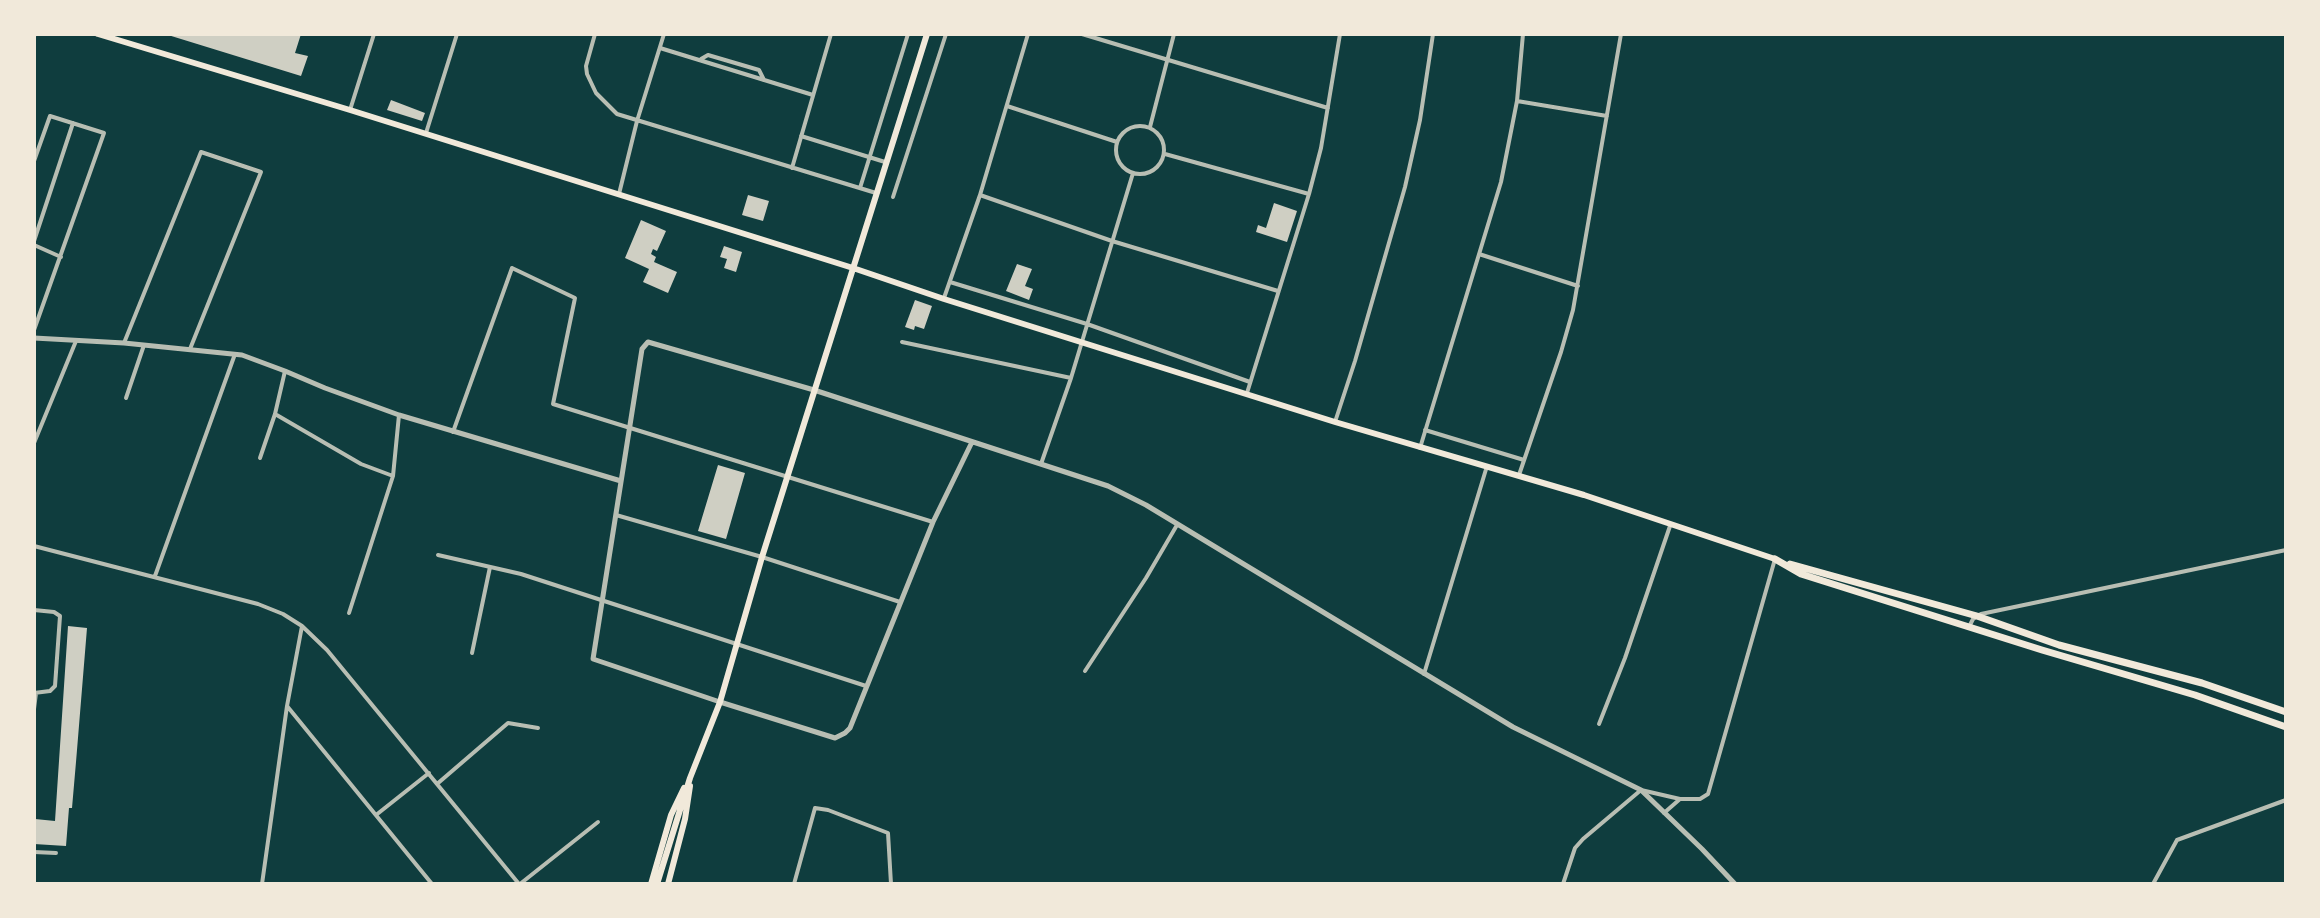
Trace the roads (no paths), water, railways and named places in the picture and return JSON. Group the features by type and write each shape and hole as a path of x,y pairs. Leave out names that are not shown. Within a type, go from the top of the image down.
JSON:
{"highway":[{"path":"1775,559 1977,616 2059,645 2202,683 2286,712"},
{"path":"1775,559 1801,574 2195,695 2286,727"}],"main road":[{"path":"98,34 619,194 1335,422 1634,511 1670,526 1775,559"},
{"path":"657,884 690,778 720,702 787,476 927,34"},
{"path":"651,884 671,815 690,778"},
{"path":"668,884 690,796 690,778"}],"street":[{"path":"350,110 374,34"},
{"path":"426,135 457,34"},
{"path":"595,34 586,66 592,88 610,109 625,118 876,193"},
{"path":"619,194 637,121 664,34"},
{"path":"792,168 831,34"},
{"path":"860,188 908,34"},
{"path":"893,197 946,34"},
{"path":"944,299 980,195 1028,34"},
{"path":"1082,34 1328,108"},
{"path":"1150,127 1174,34"},
{"path":"1247,393 1309,194 1340,34"},
{"path":"1335,422 1405,187 1420,120 1433,34"},
{"path":"1420,448 1501,182 1517,101 1523,34"},
{"path":"1519,475 1561,352 1578,286 1621,34"},
{"path":"660,48 813,95"},
{"path":"1517,101 1607,116"},
{"path":"1007,106 1117,142"},
{"path":"34,161 50,116 104,133 34,330"},
{"path":"61,257 34,243 73,123"},
{"path":"1130,127 1150,127 1162,138 1165,154 1162,162 1150,173 1133,173 1121,164 1116,150 1117,142 1130,127"},
{"path":"801,136 885,162"},
{"path":"124,343 201,152 261,172 190,349"},
{"path":"1165,154 1309,194"},
{"path":"1041,464 1071,378 1133,173"},
{"path":"980,195 1112,241 1278,291"},
{"path":"1479,254 1578,286"},
{"path":"453,432 512,268 575,298 553,404 933,522"},
{"path":"950,282 1087,324 1250,382"},
{"path":"34,338 235,354 399,415 621,481"},
{"path":"34,443 76,341"},
{"path":"972,442 933,522 850,728 845,733 835,738 593,659 642,349 648,342 814,390 1108,486 1146,505 1513,727 1641,790 1680,799 1700,799 1708,794 1712,784 1775,559"},
{"path":"902,342 1071,378"},
{"path":"126,398 144,345"},
{"path":"155,576 235,354"},
{"path":"260,458 285,371"},
{"path":"275,414 361,464 393,476"},
{"path":"349,613 393,476 399,415"},
{"path":"1425,430 1524,460"},
{"path":"1424,674 1487,466"},
{"path":"616,515 762,557 900,602"},
{"path":"1085,671 1177,525"},
{"path":"1599,724 1670,526"},
{"path":"34,546 273,609 302,626 327,650 520,884 598,822"},
{"path":"1969,627 1977,616 2286,550"},
{"path":"438,555 521,574 866,686"},
{"path":"472,653 490,567"},
{"path":"34,610 54,612 60,616 55,686 50,691 35,693 34,709"},
{"path":"262,884 287,706 302,626"},
{"path":"287,706 432,884"},
{"path":"437,784 508,723 538,728"},
{"path":"376,815 429,773"},
{"path":"1641,790 1735,884"},
{"path":"1563,884 1575,848 1641,790"},
{"path":"1664,813 1680,799"},
{"path":"2153,884 2177,840 2286,800"},
{"path":"794,884 815,808 888,833 891,884"},
{"path":"34,852 56,853"}]}
